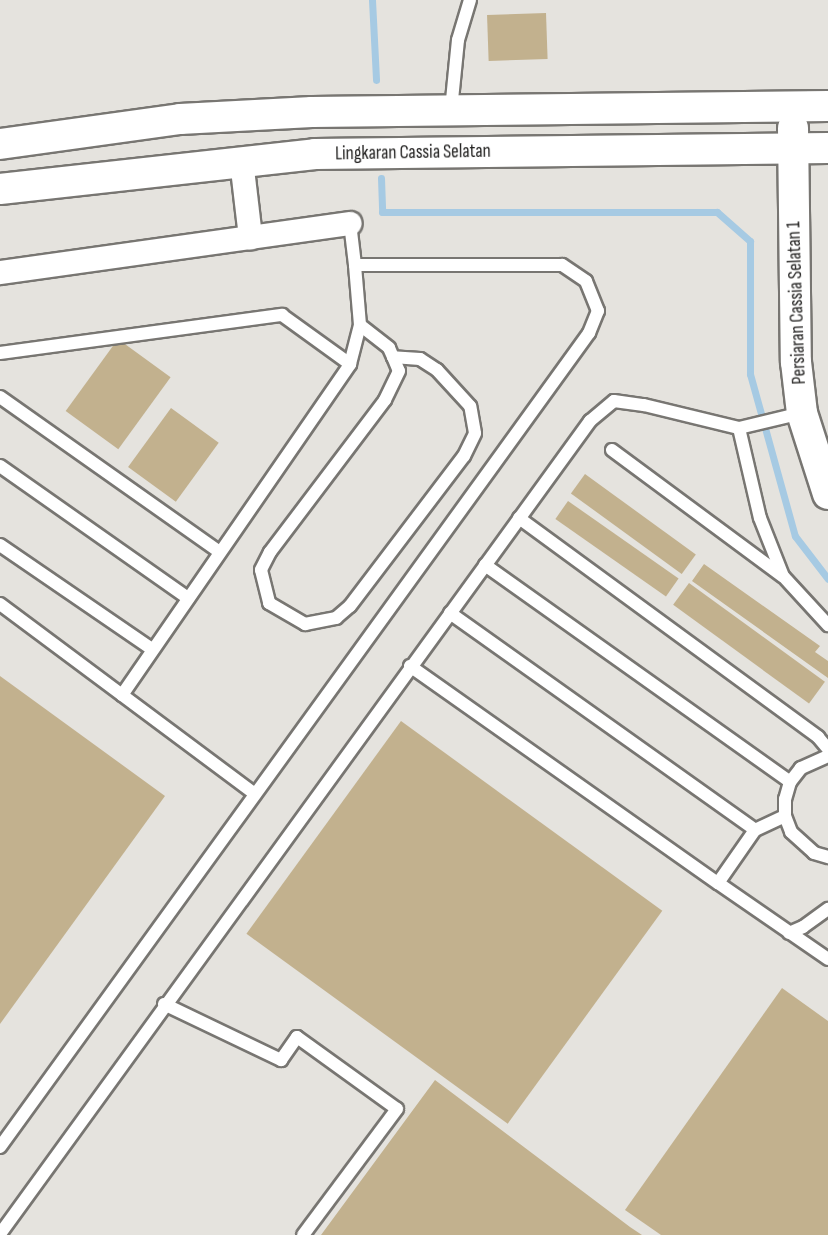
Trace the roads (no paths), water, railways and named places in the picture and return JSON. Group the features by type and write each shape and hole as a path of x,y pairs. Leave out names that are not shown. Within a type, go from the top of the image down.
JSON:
{"street":[{"path":"0,144 180,119 312,111 828,106"},
{"name":"Persiaran Cassia Selatan 1","path":"793,107 798,414 828,494"},
{"name":"Lingkaran Cassia Selatan","path":"0,189 241,160 315,154 828,148"},
{"path":"241,160 250,237"},
{"path":"0,272 350,223"}],"lane":[{"path":"451,110 458,40 470,0"},
{"path":"122,695 349,364 360,325 350,223"},
{"path":"0,1147 589,333 598,311 586,281 562,265 355,265"},
{"path":"0,353 282,315 349,364"},
{"path":"360,325 389,348 393,357 399,370 385,400 270,552 261,570 269,603 304,624 336,618 350,606 464,456 475,433 470,406 437,370 419,359 393,357"},
{"path":"0,397 220,552"},
{"path":"0,1234 164,1004 590,421 614,401 644,405 739,428 798,414"},
{"path":"739,428 760,518 783,576"},
{"path":"612,450 783,576 828,625"},
{"path":"0,466 188,598"},
{"path":"519,518 818,737 828,749"},
{"path":"0,545 152,649"},
{"path":"485,565 790,782"},
{"path":"0,604 255,794"},
{"path":"450,613 755,830"},
{"path":"410,666 828,959"},
{"path":"828,756 816,759 801,768 790,782 785,799 785,816 791,832 801,844 814,853 828,857"},
{"path":"718,883 755,830 785,816"},
{"path":"789,933 803,927 828,909"},
{"path":"164,1004 281,1060 297,1037 397,1109 303,1235"}],"waterway":[{"path":"372,0 376,80"},
{"path":"381,178 382,212 717,212 750,241 750,374 795,536 828,579"}]}
